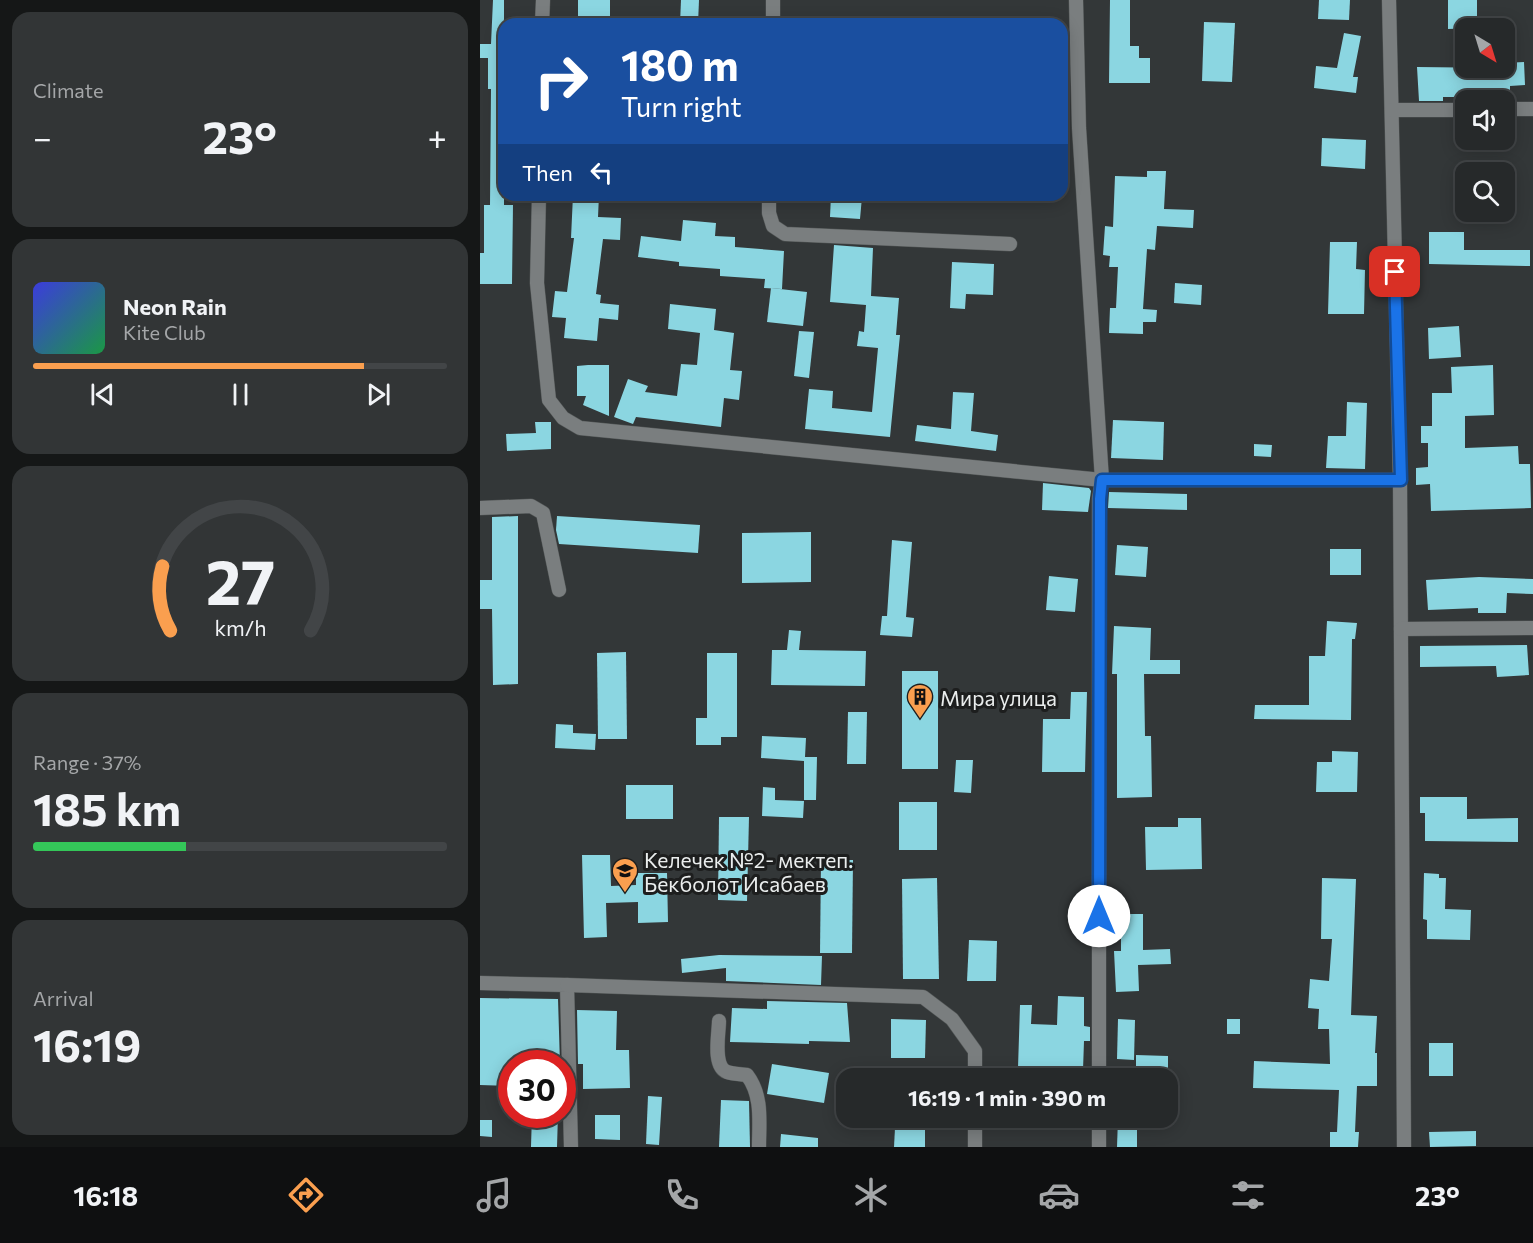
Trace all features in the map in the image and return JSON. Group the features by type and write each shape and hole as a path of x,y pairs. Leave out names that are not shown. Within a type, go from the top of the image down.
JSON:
{"street":[{"path":"542,18 543,0"},
{"path":"772,18 773,0"},
{"path":"1076,0 1079,128 1102,480 1100,499 1099,1068"},
{"path":"1389,0 1401,480 1404,1147"},
{"path":"1515,109 1533,109"},
{"path":"1392,110 1455,110"},
{"path":"539,201 537,283 549,400 564,418 580,428 1102,480 1401,480"},
{"path":"770,201 769,213 773,226 785,234 1010,244"},
{"path":"480,508 531,506 543,513 560,590"},
{"path":"1401,629 1533,628"},
{"path":"480,983 923,997 952,1019 975,1051 975,1068"},
{"path":"567,985 571,1147"},
{"path":"719,1021 718,1060 720,1067 727,1072 747,1075 758,1097 759,1147"},
{"path":"975,1128 975,1147"},
{"path":"1099,1128 1099,1147"}],"building":[{"path":"493,0 504,0 504,18 498,18 498,201 504,201 504,205 513,205 512,284 480,284 480,253 484,253 484,205 490,205 491,89 488,89 488,58 480,58 480,44 491,44"},
{"path":"578,0 610,0 610,18 578,18"},
{"path":"681,0 699,0 698,18 680,18"},
{"path":"1110,0 1130,0 1130,46 1139,46 1139,58 1150,58 1150,83 1109,83"},
{"path":"1319,0 1350,0 1349,20 1318,19"},
{"path":"1448,0 1477,0 1477,18 1455,18 1455,29 1448,29"},
{"path":"1204,22 1235,23 1232,82 1202,81"},
{"path":"1344,33 1361,36 1353,77 1358,77 1356,93 1314,88 1316,66 1337,68"},
{"path":"1515,62 1524,62 1525,85 1510,86 1510,90 1455,90 1455,97 1443,97 1443,101 1419,101 1417,67 1455,67 1455,78 1515,78"},
{"path":"1322,138 1366,140 1365,169 1321,166"},
{"path":"1147,171 1166,171 1164,209 1194,210 1193,228 1157,226 1155,250 1147,249 1143,309 1157,310 1156,322 1143,322 1143,334 1109,333 1110,308 1116,308 1118,267 1109,267 1110,256 1103,255 1105,226 1113,227 1115,176 1147,177"},
{"path":"573,201 599,201 598,217 621,218 620,240 603,239 596,294 601,295 600,303 619,305 618,320 599,318 597,341 564,338 566,318 552,317 555,291 567,292 574,238 571,238"},
{"path":"831,201 862,201 860,219 830,217"},
{"path":"683,220 716,223 715,236 735,237 735,247 784,251 782,289 764,288 765,279 720,276 720,269 679,266 679,262 638,257 641,236 681,241"},
{"path":"1429,232 1464,232 1464,250 1530,250 1530,266 1429,264"},
{"path":"1330,242 1357,242 1356,269 1365,270 1364,314 1328,314"},
{"path":"834,245 873,248 871,296 899,298 896,335 900,335 890,437 805,429 809,389 833,391 832,408 872,412 878,348 857,346 859,331 864,332 866,305 830,302"},
{"path":"952,262 994,264 993,295 966,294 965,309 950,308"},
{"path":"1175,283 1202,285 1201,305 1174,303"},
{"path":"771,288 807,292 803,326 767,322"},
{"path":"670,304 716,309 714,330 734,333 730,370 742,371 739,400 724,398 721,427 636,417 633,424 614,417 628,379 648,386 645,392 677,396 681,364 697,365 700,333 668,329"},
{"path":"1459,326 1461,357 1429,359 1428,328"},
{"path":"799,331 814,332 809,378 794,376"},
{"path":"609,365 609,416 583,405 586,396 577,396 577,366"},
{"path":"1493,365 1494,415 1465,416 1465,448 1518,446 1519,464 1530,464 1531,508 1431,511 1430,484 1416,485 1416,468 1428,467 1428,443 1421,443 1421,426 1432,426 1432,393 1452,393 1451,367"},
{"path":"953,392 974,393 971,431 998,435 996,451 915,441 917,425 951,429"},
{"path":"1347,402 1367,403 1365,469 1326,468 1328,436 1346,436"},
{"path":"1113,420 1164,422 1163,460 1111,458"},
{"path":"535,422 551,422 551,449 507,451 506,434 536,433"},
{"path":"1254,444 1272,445 1271,457 1254,456"},
{"path":"1043,483 1089,488 1091,491 1088,512 1042,510"},
{"path":"1109,492 1187,494 1187,510 1108,508"},
{"path":"518,516 518,684 493,685 492,609 480,609 480,580 492,580 492,517"},
{"path":"557,516 700,525 698,553 559,544 556,530"},
{"path":"811,532 811,582 742,583 742,533"},
{"path":"892,540 912,542 906,617 914,618 912,637 880,635 882,616 887,616"},
{"path":"1117,545 1148,547 1146,577 1115,575"},
{"path":"1330,549 1361,549 1361,575 1330,575"},
{"path":"1049,576 1078,579 1075,612 1046,610"},
{"path":"1479,577 1533,579 1533,594 1507,593 1506,613 1478,613 1478,608 1428,610 1426,580"},
{"path":"1327,621 1357,623 1355,639 1352,639 1351,720 1254,719 1255,705 1309,705 1309,656 1325,656"},
{"path":"1114,626 1151,628 1150,660 1180,660 1180,674 1144,674 1145,736 1151,736 1152,797 1117,798 1117,674 1112,674"},
{"path":"789,630 801,631 799,650 866,651 865,686 771,685 772,650 787,650"},
{"path":"1527,645 1529,675 1497,677 1496,666 1420,667 1420,646"},
{"path":"626,652 627,739 598,739 597,653"},
{"path":"707,653 737,653 737,737 721,737 721,745 696,745 696,718 707,718"},
{"name":"Мира улица","path":"902,671 938,671 938,769 902,769"},
{"path":"1071,692 1087,692 1085,772 1042,772 1043,719 1070,719"},
{"path":"848,712 867,712 866,764 847,764"},
{"path":"556,724 573,725 573,733 596,734 595,750 555,748"},
{"path":"762,736 806,738 805,757 817,757 816,800 804,800 804,761 761,758"},
{"path":"1332,751 1358,752 1357,792 1316,792 1317,762 1332,762"},
{"path":"956,760 973,760 971,793 954,792"},
{"path":"626,785 673,785 673,819 626,819"},
{"path":"763,787 775,788 775,800 804,801 803,818 762,816"},
{"path":"1420,797 1467,797 1467,819 1518,818 1518,842 1425,841 1425,813 1420,813"},
{"path":"899,802 937,802 937,850 899,850"},
{"path":"719,817 749,817 747,901 718,900"},
{"path":"1178,818 1201,818 1202,869 1146,870 1145,827 1178,827"},
{"name":"Келечек №2- мектеп. Бекболот Исабаев","path":"582,855 610,855 611,886 636,885 636,873 667,873 668,922 638,923 638,902 606,903 607,937 584,938"},
{"path":"821,860 853,860 852,953 820,953"},
{"path":"1424,873 1439,874 1439,878 1446,878 1445,909 1471,910 1470,940 1427,939 1427,920 1423,919"},
{"path":"937,878 939,979 903,979 902,879"},
{"path":"1322,878 1356,879 1351,1015 1377,1016 1375,1053 1377,1053 1377,1086 1357,1086 1355,1132 1359,1132 1358,1147 1330,1147 1330,1132 1337,1132 1339,1090 1253,1088 1254,1061 1330,1064 1329,1029 1318,1029 1319,1009 1308,1008 1310,979 1329,981 1332,939 1321,939"},
{"path":"1121,914 1143,914 1143,950 1170,949 1171,964 1138,965 1139,991 1116,992 1114,951 1121,951"},
{"path":"969,940 997,941 996,981 967,981"},
{"path":"719,955 822,956 821,985 726,981 726,968 682,973 681,959"},
{"path":"1058,996 1084,997 1084,1026 1090,1027 1090,1041 1084,1041 1083,1068 1018,1068 1020,1005 1032,1005 1031,1024 1057,1025"},
{"path":"480,998 558,999 560,1050 498,1050 498,1086 480,1085"},
{"path":"767,1001 847,1003 850,1042 809,1041 809,1044 730,1042 732,1008 767,1009"},
{"path":"577,1010 617,1011 616,1050 629,1050 630,1088 583,1089 583,1064 578,1064"},
{"path":"891,1019 926,1020 925,1058 891,1058"},
{"path":"1118,1019 1135,1020 1134,1060 1117,1059"},
{"path":"1227,1019 1240,1019 1240,1034 1227,1034"},
{"path":"1429,1043 1453,1043 1453,1076 1429,1076"},
{"path":"1136,1055 1168,1056 1168,1068 1136,1068"},
{"path":"772,1064 829,1073 824,1103 767,1094"},
{"path":"648,1096 662,1097 659,1145 646,1144"},
{"path":"721,1100 749,1101 750,1147 719,1147"},
{"path":"595,1115 620,1115 620,1140 595,1139"},
{"path":"480,1120 492,1120 492,1137 480,1136"},
{"path":"532,1128 558,1128 557,1147 531,1147"},
{"path":"895,1128 925,1129 925,1147 894,1147"},
{"path":"1118,1128 1137,1128 1137,1147 1117,1147"},
{"path":"1476,1131 1476,1146 1430,1147 1429,1132"},
{"path":"781,1134 818,1138 818,1147 780,1147"}],"place":[{"name":"Мира улица","path":"920,720"},
{"name":"Келечек №2- мектеп. Бекболот Исабаев","path":"625,894"}],"route":[{"path":"1099,916 1100,499 1102,480 1401,480 1395,272"}]}
